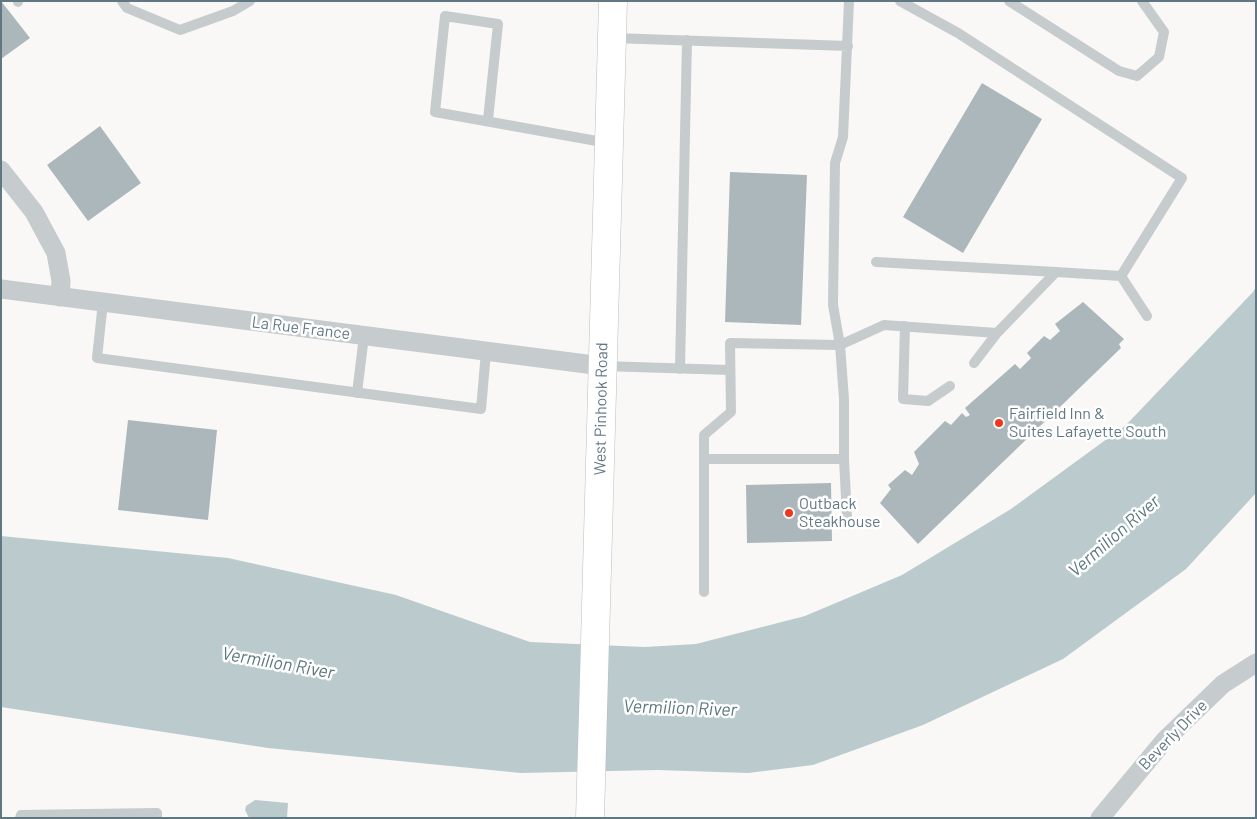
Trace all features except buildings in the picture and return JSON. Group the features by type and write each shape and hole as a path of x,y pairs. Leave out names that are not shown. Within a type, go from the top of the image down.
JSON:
{"main road":[{"name":"West Pinhook Road","path":"590,818 599,561 602,366 613,1"}],"street":[{"path":"1,170 34,212 56,253 61,281 60,297"},
{"name":"La Rue France","path":"1,289 602,366"},
{"name":"Beverly Drive","path":"1100,818 1165,740 1223,684 1256,663"}],"lane":[{"path":"122,1 127,8 180,30 233,11 250,1"},
{"path":"848,1 848,46 843,137 835,163 833,305 840,345 844,398 844,459 848,517"},
{"path":"900,1 958,33 1182,178 1121,276"},
{"path":"1009,1 1119,71 1137,76 1159,57 1164,32 1142,1"},
{"path":"488,120 498,24 445,16 435,112 609,143"},
{"path":"612,38 848,46"},
{"path":"680,369 687,40"},
{"path":"876,262 1121,276"},
{"path":"974,363 997,333 1056,272"},
{"path":"1121,276 1147,316"},
{"path":"103,302 97,358 481,409 486,352"},
{"path":"704,592 704,436 731,412 730,343 840,345 884,325 997,333"},
{"path":"905,326 903,399 928,401 950,386"},
{"path":"357,392 364,336"},
{"path":"602,366 730,370"},
{"path":"704,459 844,459"},
{"path":"20,818 22,815 157,813 157,818"}],"water":[{"name":"Vermilion River","path":"1256,287 1256,493 1186,569 1063,659 923,725 813,765 748,773 657,770 521,773 268,748 1,707 1,536 228,558 396,595 530,642 645,647 696,644 805,616 902,575 1011,509 1126,425"},
{"path":"255,800 288,803 287,818 249,818 245,810 246,806"}],"place":[{"name":"Fairfield Inn & Suites Lafayette South","path":"999,423"},
{"name":"Outback Steakhouse","path":"789,513"}]}
